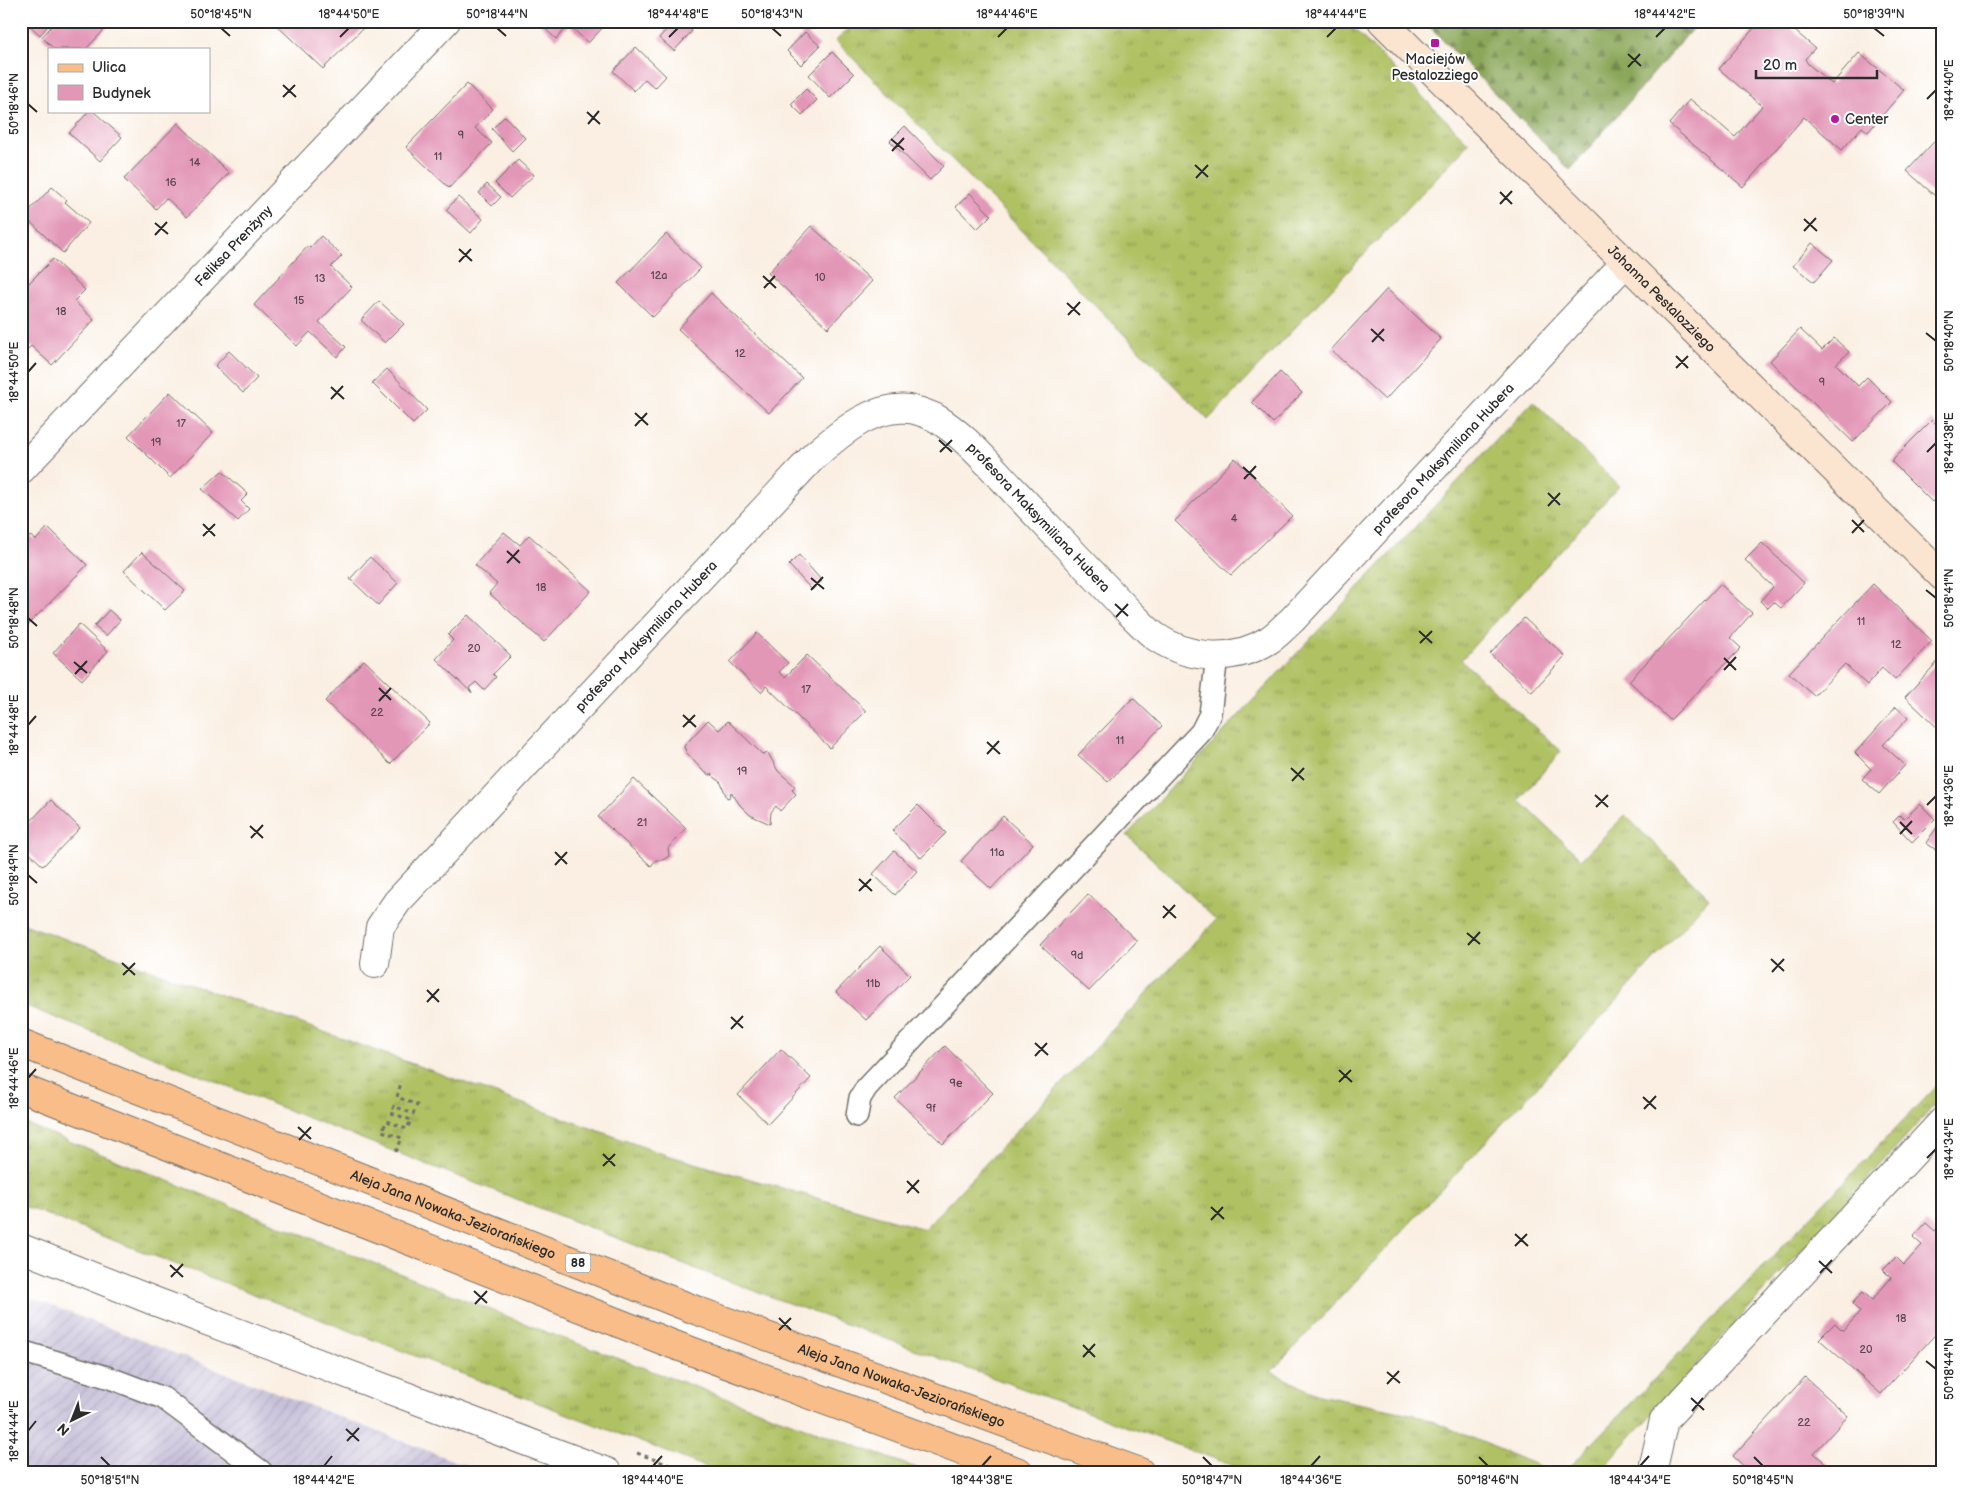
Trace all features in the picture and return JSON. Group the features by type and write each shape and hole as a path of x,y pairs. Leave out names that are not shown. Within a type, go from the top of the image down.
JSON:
{"main road":[{"name":"Aleja Jana Nowaka-Jeziorańskiego","path":"21,1043 698,1310 1140,1472"},
{"path":"21,1088 672,1344 1019,1472"}],"street":[{"name":"Feliksa Prenżyny","path":"21,470 446,21"},
{"name":"Johanna Pestalozziego","path":"1382,21 1942,576"},
{"name":"profesora Maksymiliana Hubera","path":"375,964 380,927 397,902 816,455 841,433 865,419 886,410 909,409 933,417 956,433 983,459 1131,614 1156,637 1186,653 1217,656 1246,652 1269,640 1292,620 1625,263"},
{"path":"1654,1464 1664,1420 1942,1122"},
{"path":"21,1248 154,1301 607,1472"}],"lane":[{"path":"857,1116 860,1098 867,1087 1201,732 1210,714 1217,656"},
{"path":"21,1351 110,1378 163,1398 262,1472"}],"path":[{"path":"396,1152 402,1138 382,1131 387,1121 407,1129 411,1120 391,1113 394,1106 413,1114 417,1105 397,1097 401,1084"}],"shaded area":[{"path":"21,1294 483,1472 21,1472"}],"green space":[{"path":"855,21 1346,21 1469,143 1208,420 836,41"},
{"path":"1424,21 1699,21 1570,170"},
{"path":"1533,401 1619,486 1461,660 1561,751 1519,800 1581,859 1625,815 1709,898 1603,1016 1271,1372 1319,1395 1420,1416 1553,1472 1251,1472 717,1277 21,1004 21,923 660,1153 924,1229 1216,920 1127,835"},
{"path":"1942,1080 1942,1097 1599,1472 1565,1472"},
{"path":"21,1122 546,1332 927,1472 719,1472 21,1205"}],"building":[{"path":"25,21 52,21 40,35"},
{"path":"56,21 103,21 108,26 87,48 53,48 42,37"},
{"path":"272,21 362,21 366,25 323,69"},
{"path":"537,21 609,21 588,43 569,25 556,39"},
{"path":"674,21 681,21 692,31 674,51 659,38"},
{"path":"1760,21 1783,21 1815,48 1805,59 1808,64 1832,84 1859,53 1904,90 1868,132 1862,127 1842,150 1804,117 1743,187 1669,124 1690,99 1735,137 1762,106 1719,69"},
{"path":"805,32 820,46 801,65 787,51"},
{"path":"636,47 666,76 655,88 645,79 634,91 613,71"},
{"path":"832,52 854,74 830,98 809,75"},
{"path":"467,84 493,109 475,128 492,143 449,188 406,147"},
{"path":"806,89 817,100 802,115 791,104"},
{"path":"88,112 94,112 122,137 100,161 69,133"},
{"path":"505,116 525,138 512,151 492,129"},
{"path":"178,123 229,173 187,217 166,198 156,209 124,179"},
{"path":"905,126 944,166 930,180 890,141"},
{"path":"1942,133 1942,202 1907,171"},
{"path":"518,160 534,175 510,198 495,183"},
{"path":"487,184 501,197 492,206 479,193"},
{"path":"52,187 67,200 65,202 89,223 63,253 24,216"},
{"path":"970,193 991,215 977,229 956,207"},
{"path":"458,197 483,219 471,233 446,210"},
{"path":"811,226 872,281 828,328 768,273"},
{"path":"666,234 701,268 653,317 618,283"},
{"path":"321,236 342,256 331,267 352,287 319,322 346,347 337,357 310,332 297,346 254,305 308,246 310,248"},
{"path":"1812,243 1833,260 1814,282 1793,266"},
{"path":"53,259 85,290 74,301 94,320 52,365 31,346 21,356 21,291"},
{"path":"1387,289 1441,339 1385,400 1331,350"},
{"path":"711,293 802,378 769,413 678,329"},
{"path":"379,301 404,324 385,343 361,320"},
{"path":"1800,329 1822,350 1834,338 1849,352 1836,364 1858,386 1867,377 1892,402 1853,442 1770,361"},
{"path":"229,351 257,378 243,393 215,366"},
{"path":"387,369 427,410 413,424 372,383"},
{"path":"1280,372 1302,393 1273,423 1252,402"},
{"path":"170,392 213,433 170,478 128,436"},
{"path":"1932,420 1942,429 1942,501 1936,497 1932,502 1891,461"},
{"path":"1235,458 1292,516 1231,575 1175,521"},
{"path":"222,471 248,494 241,501 249,509 238,521 202,489"},
{"path":"48,527 87,565 21,632 21,546 30,536 36,540"},
{"path":"504,532 520,545 529,535 591,591 544,642 489,593 497,584 475,565"},
{"path":"1762,543 1804,583 1781,608 1774,602 1768,608 1760,601 1773,587 1745,560"},
{"path":"142,552 185,591 165,610 124,571"},
{"path":"799,555 822,581 812,590 789,565"},
{"path":"370,557 398,583 378,605 350,579"},
{"path":"1720,584 1752,613 1730,638 1741,648 1670,720 1629,681"},
{"path":"1873,584 1932,641 1895,680 1882,668 1867,685 1845,664 1814,696 1789,673"},
{"path":"109,610 120,620 106,636 94,626"},
{"path":"468,615 511,656 493,674 496,677 484,690 476,682 469,688 472,693 436,659 453,640 448,635"},
{"path":"1524,618 1565,656 1532,692 1490,654"},
{"path":"79,624 108,651 82,680 53,653"},
{"path":"757,633 788,663 779,672 785,677 807,655 866,711 830,748 766,686 761,692 730,662"},
{"path":"1942,657 1942,732 1905,697"},
{"path":"364,660 430,723 390,764 325,701"},
{"path":"1133,698 1162,726 1108,782 1078,755"},
{"path":"1896,707 1908,718 1883,745 1905,765 1879,794 1862,779 1871,769 1855,753"},
{"path":"708,720 719,730 728,721 763,755 768,753 778,771 795,786 792,790 796,794 780,811 776,806 771,812 770,824 750,815 731,792 730,797 727,798 721,783 711,774 709,775 702,770 686,752 684,746"},
{"path":"634,779 686,828 668,848 669,856 663,860 656,860 651,866 598,817"},
{"path":"51,800 80,828 43,866 21,845 21,831"},
{"path":"1920,804 1935,819 1912,842 1893,822 1900,815 1904,819"},
{"path":"918,805 946,833 921,858 892,831"},
{"path":"1003,816 1033,844 991,889 961,861"},
{"path":"1942,820 1942,852 1941,853 1926,843"},
{"path":"894,851 917,871 895,895 873,874"},
{"path":"1088,894 1137,941 1089,991 1040,945"},
{"path":"880,946 910,975 866,1020 836,992"},
{"path":"945,1046 993,1093 943,1144 895,1098"},
{"path":"781,1049 811,1078 768,1124 738,1095"},
{"path":"1926,1223 1935,1231 1942,1223 1942,1327 1881,1394 1819,1339 1835,1323 1843,1331 1860,1312 1852,1304 1863,1292 1872,1300 1891,1278 1883,1270 1896,1257 1904,1265 1922,1245 1913,1237"},
{"path":"1805,1377 1848,1416 1814,1453 1830,1467 1826,1472 1750,1472 1733,1456"}],"place":[{"name":"Maciejów Pestalozziego","path":"1435,43"},
{"name":"Center","path":"1835,119"}]}
